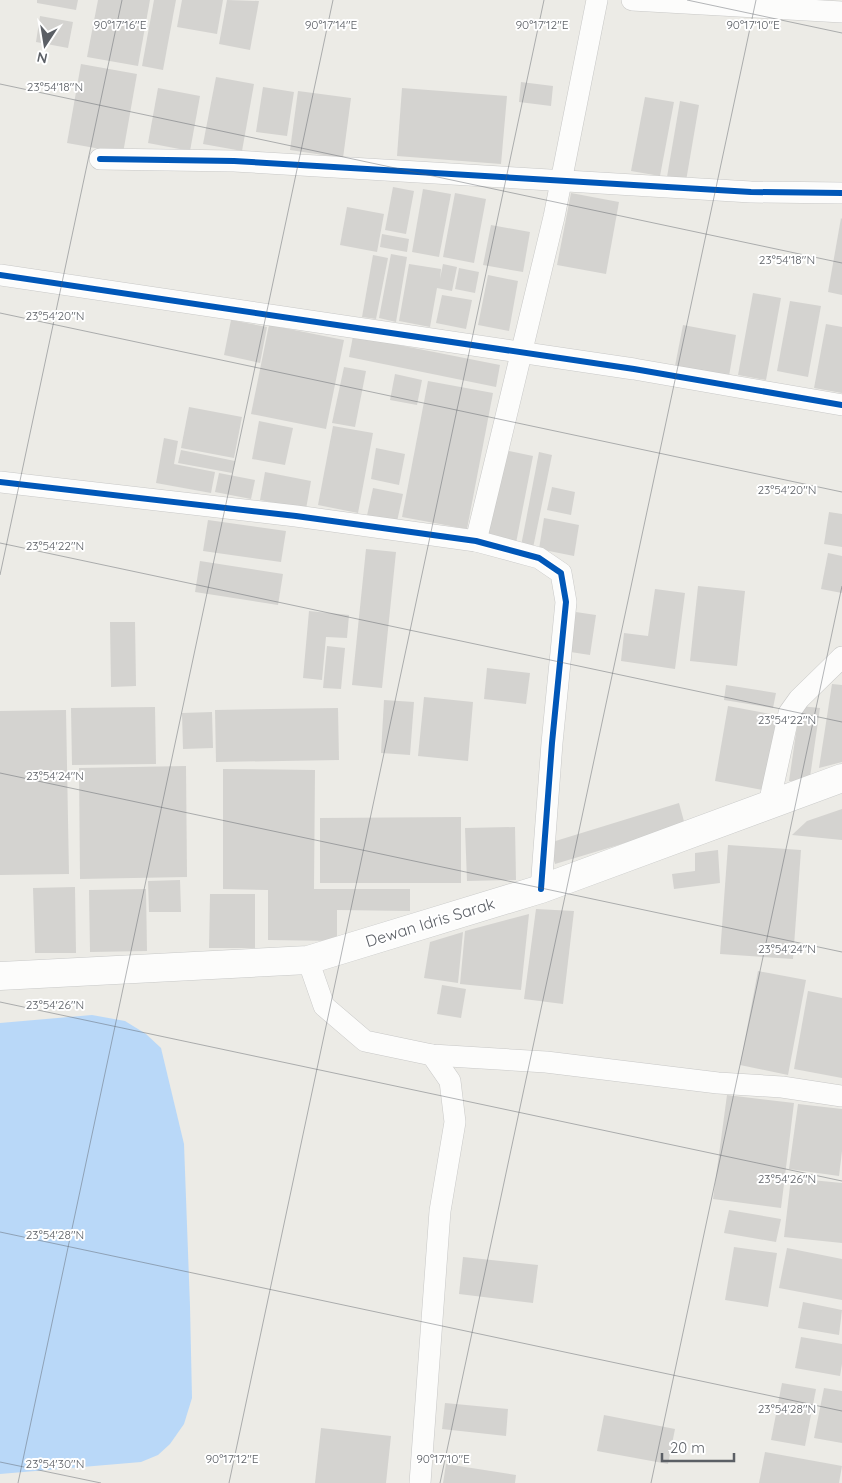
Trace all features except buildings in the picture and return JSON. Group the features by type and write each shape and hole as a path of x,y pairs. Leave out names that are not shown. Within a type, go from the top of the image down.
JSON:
{"main road":[{"name":"Dewan Idris Sarak","path":"0,976 308,960 541,889 842,778"}],"street":[{"path":"476,542 520,352 554,217 597,0"},
{"path":"632,0 842,12"},
{"path":"100,159 234,161 751,192 842,193"},
{"path":"0,275 634,369 842,405"},
{"path":"0,482 296,516 476,542 539,558 562,573 566,602 552,743 541,889"},
{"path":"768,804 789,713 799,700 842,657"},
{"path":"308,960 324,1006 365,1041 432,1056 546,1062 718,1083 782,1087 842,1096"},
{"path":"420,1483 440,1218 455,1122 450,1081 432,1056"}],"water":[{"path":"92,1015 125,1021 146,1034 161,1048 184,1144 192,1398 184,1424 170,1444 158,1455 141,1462 0,1474 0,1023"}],"cycle path":[{"path":"100,159 234,161 751,192 842,193"},
{"path":"0,275 634,369 842,405"},
{"path":"0,482 296,516 476,541 539,558 561,573 566,602 552,743 541,889"}]}
